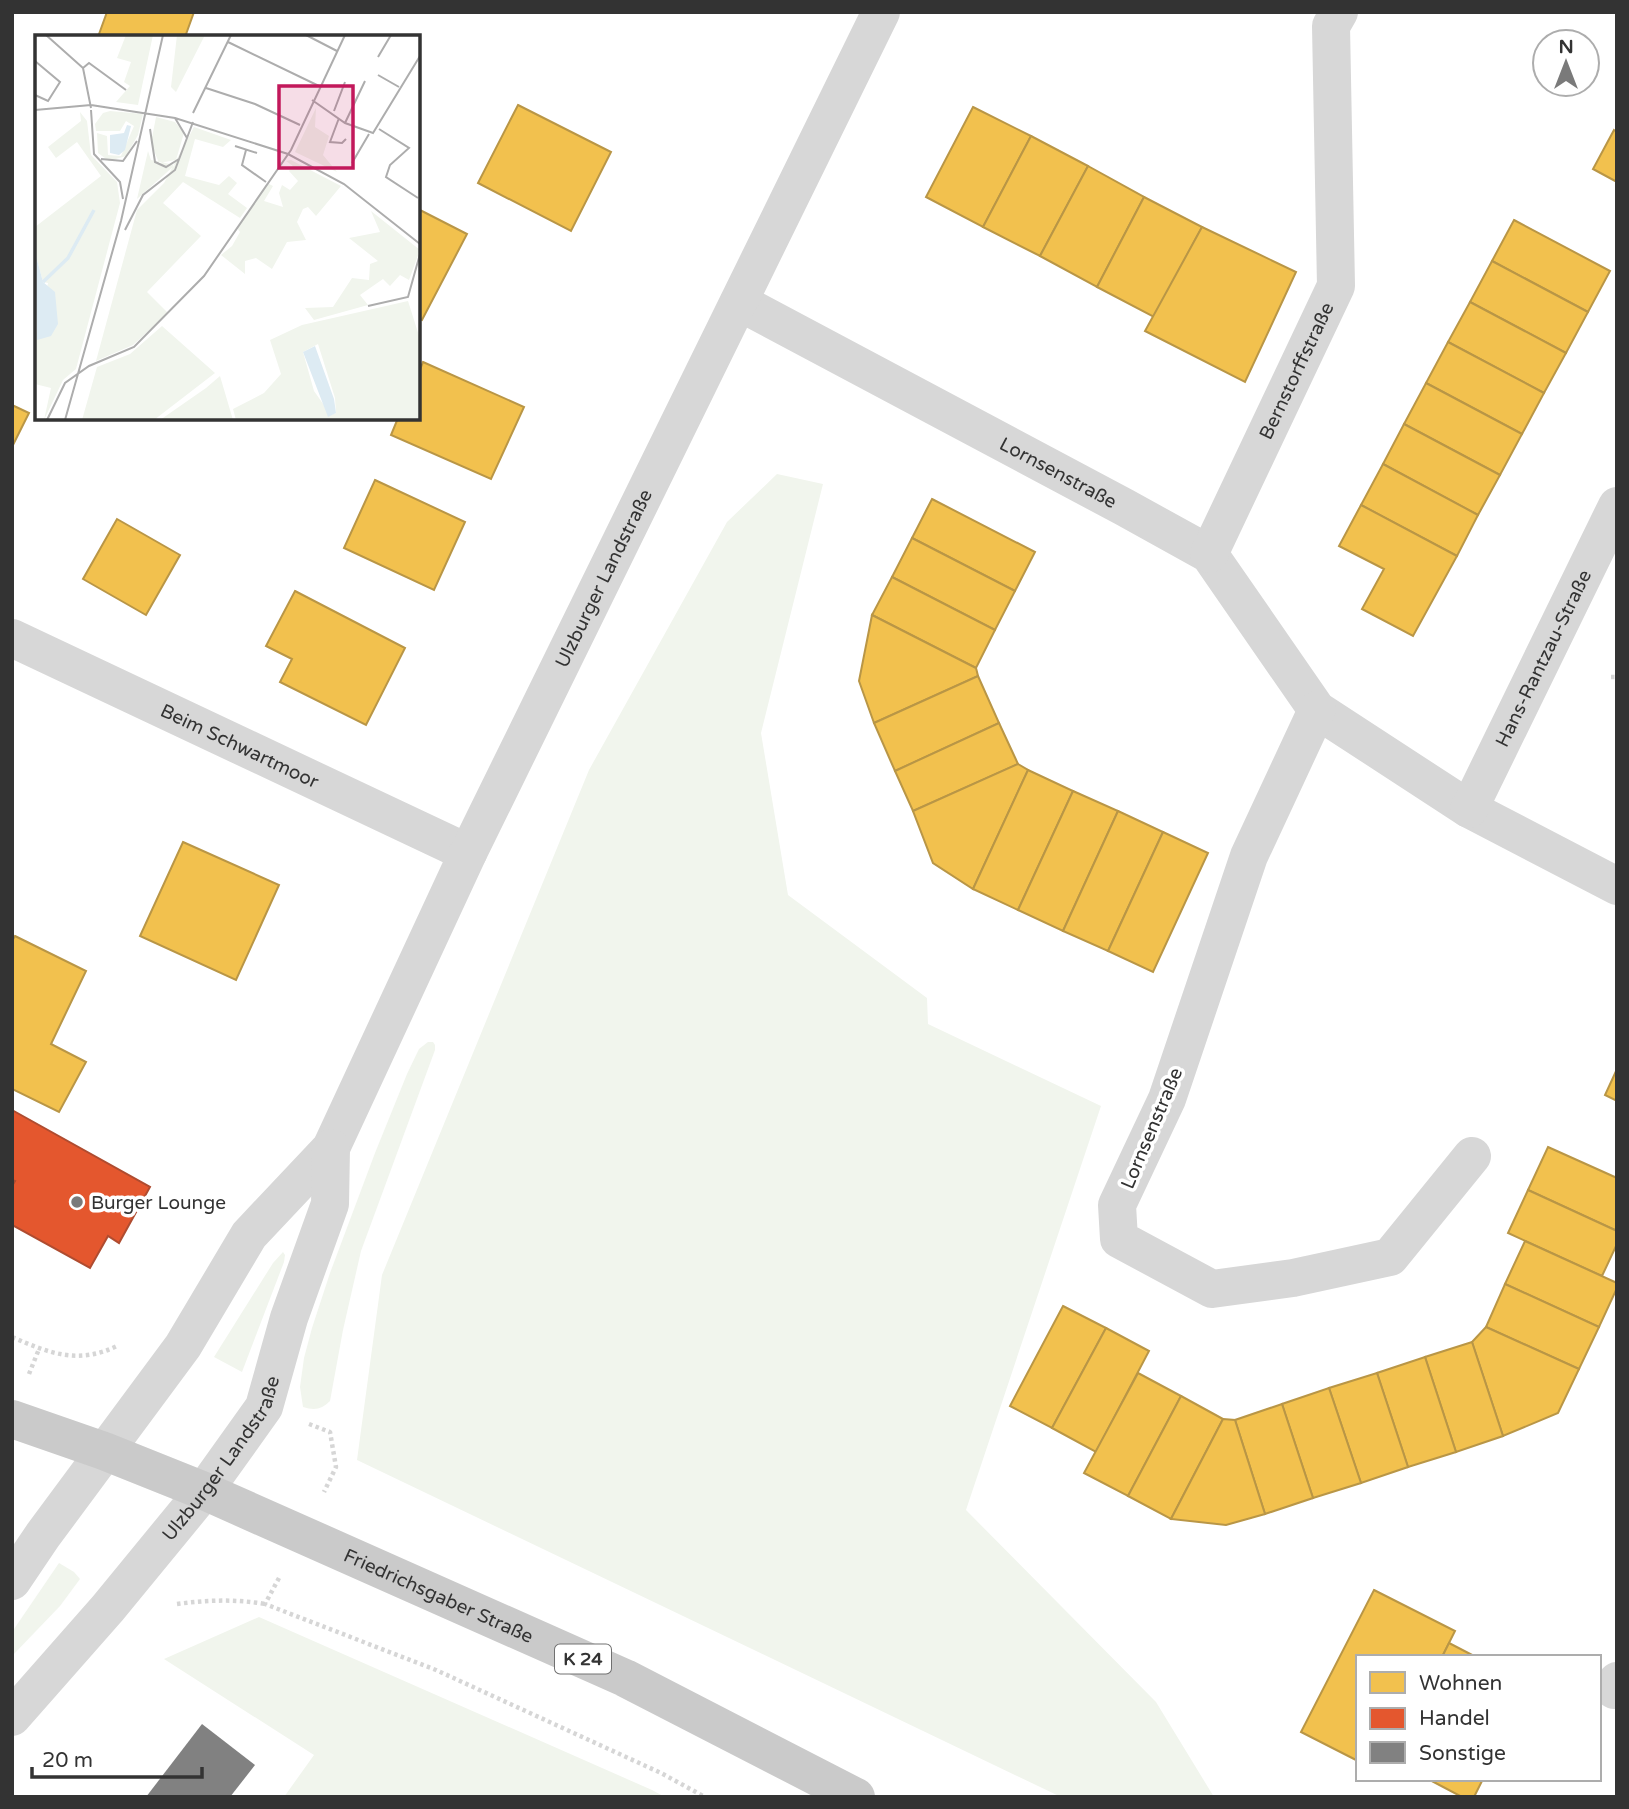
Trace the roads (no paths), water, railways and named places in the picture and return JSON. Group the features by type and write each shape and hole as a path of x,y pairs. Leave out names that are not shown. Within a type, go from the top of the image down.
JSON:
{"main road":[{"name":"Friedrichsgaber Straße","path":"12,1419 104,1451 204,1491 625,1678 856,1797"}],"street":[{"name":"Ulzburger Landstraße","path":"12,1581 193,1332 249,1235 331,1148 468,853 881,12"},
{"name":"Bernstorffstraße","path":"1209,554 1336,286 1331,26 1339,12"},
{"name":"Lornsenstraße","path":"739,302 1209,554 1317,710 1469,808 1617,886"},
{"name":"Hans-Rantzau-Straße","path":"1469,808 1617,506"},
{"name":"Beim Schwartmoor","path":"12,638 468,853"},
{"name":"Lornsenstraße","path":"1317,710 1249,856 1167,1099 1117,1205 1119,1239 1212,1289 1293,1278 1391,1257 1472,1156"},
{"name":"Ulzburger Landstraße","path":"12,1717 108,1608 204,1491 264,1407 289,1318 330,1204 331,1148"}],"place":[{"name":"Burger Lounge","path":"77,1202"}]}
